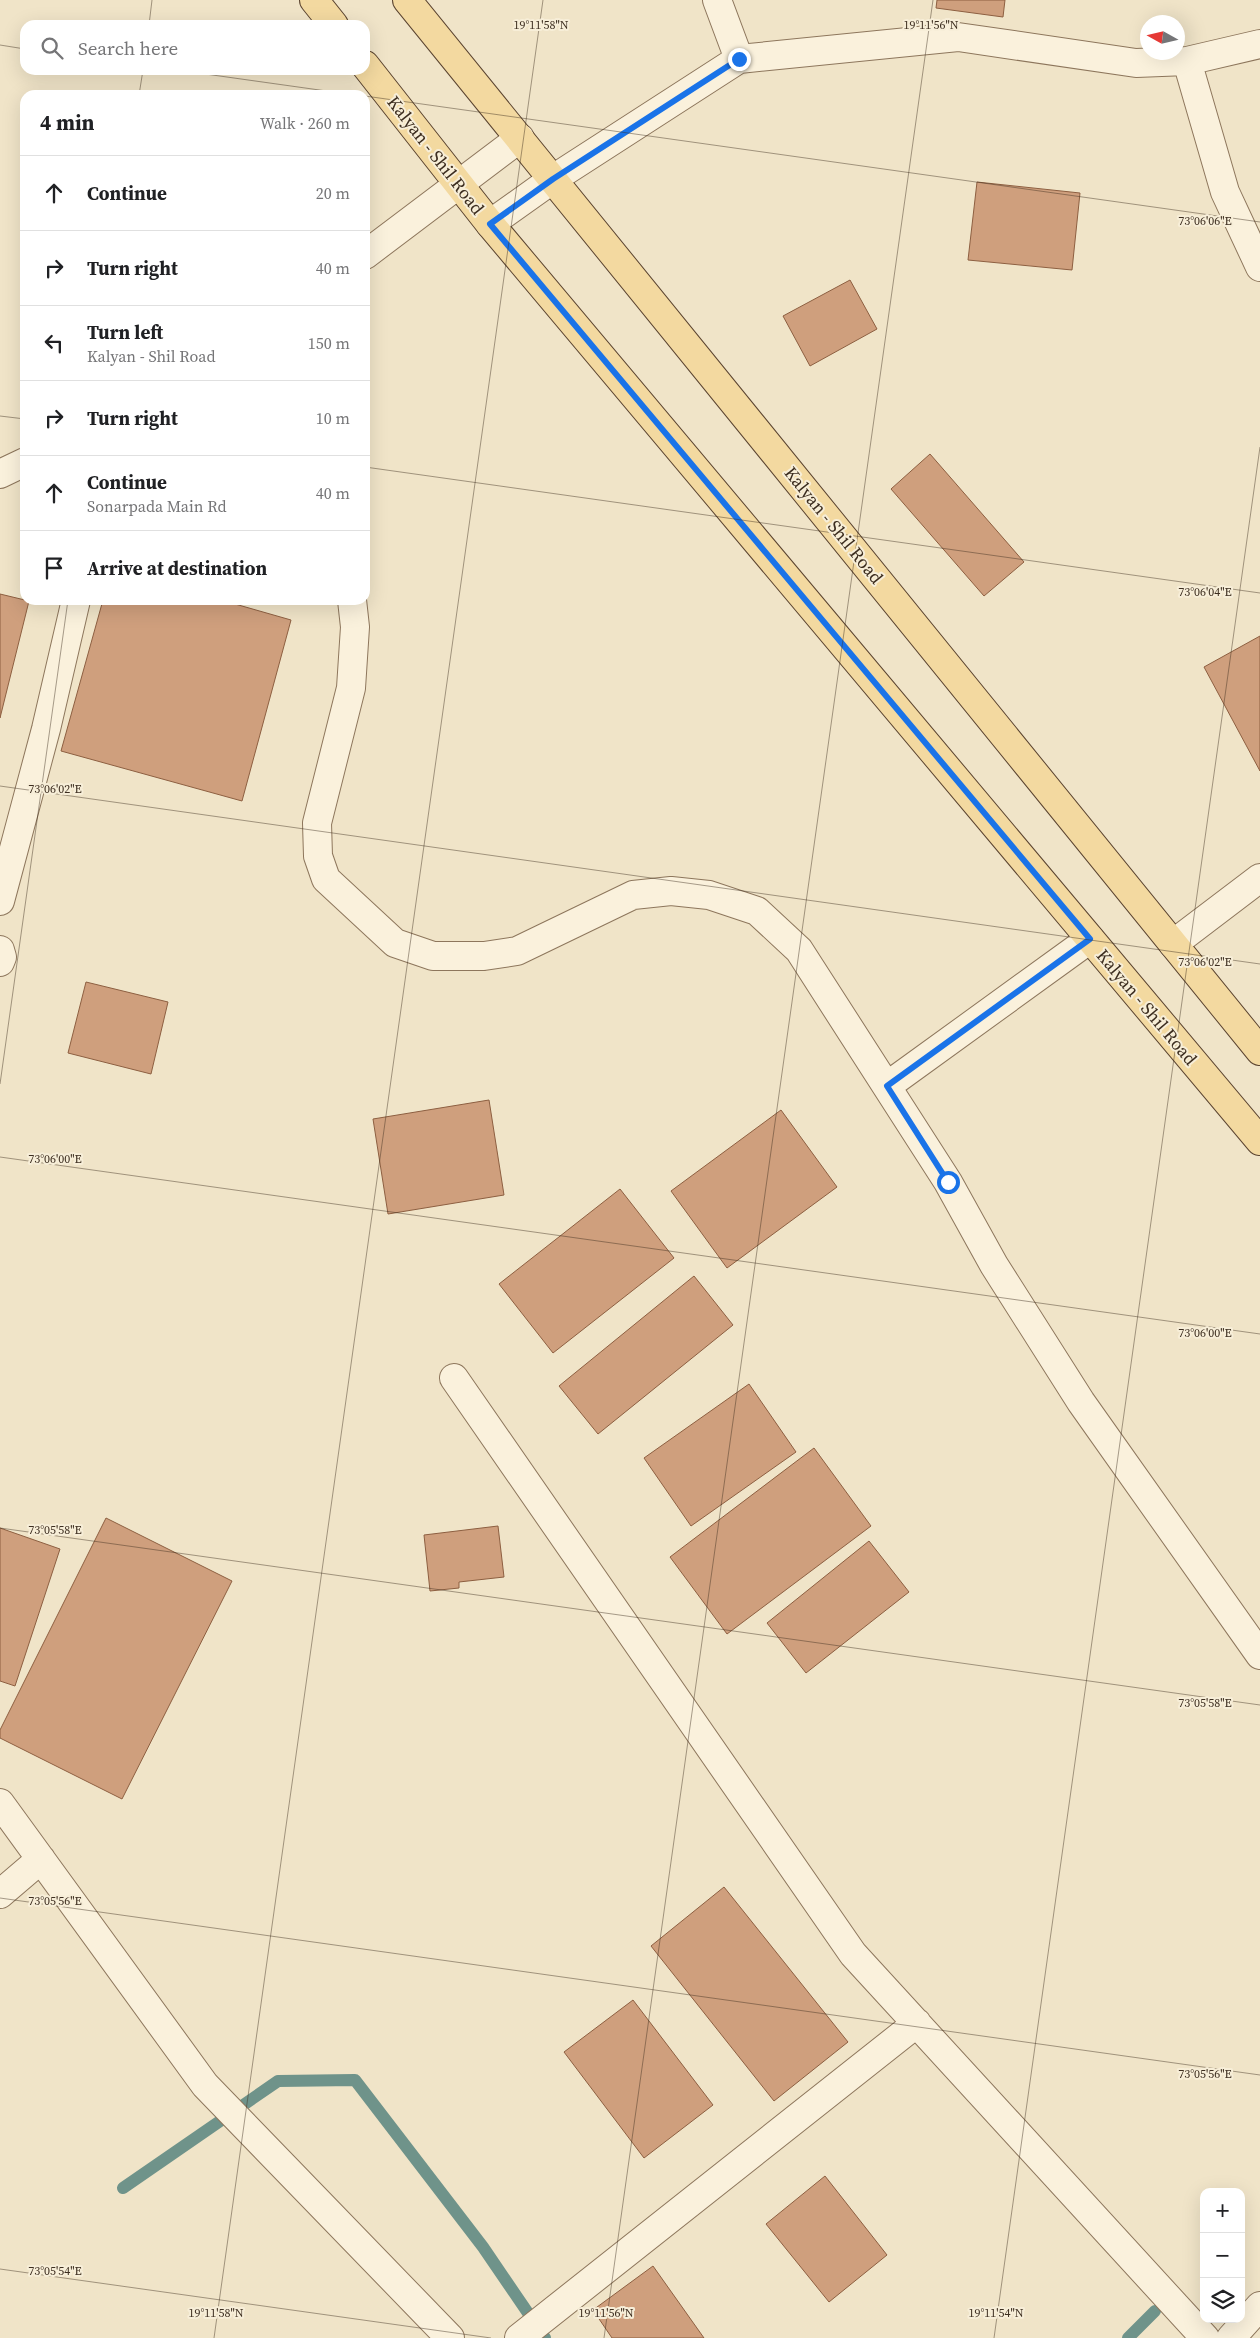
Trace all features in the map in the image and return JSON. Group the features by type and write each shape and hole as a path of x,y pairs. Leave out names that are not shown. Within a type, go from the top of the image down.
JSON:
{"main road":[{"path":"314,0 330,20"},
{"name":"Kalyan - Shil Road","path":"407,0 1260,1051"},
{"name":"Kalyan - Shil Road","path":"370,70 490,224 1260,1141"}],"street":[{"path":"717,0 739,59"},
{"path":"490,224 553,179 739,59 958,37 1136,63 1187,61 1260,44"},
{"path":"1187,61 1225,192 1260,266"},
{"path":"370,251 520,138"},
{"path":"0,474 20,464"},
{"path":"0,901 46,729 75,605"},
{"path":"353,605 355,627 351,688 317,823 318,856 326,879 395,943 433,956 484,956 517,951 633,895 671,891 709,895 758,911 799,950 948,1182 994,1265 1076,1394 1260,1655"},
{"path":"1173,944 1260,878"},
{"path":"887,1086 1090,939"},
{"path":"0,950 2,957 0,962"},
{"path":"454,1378 853,1954 1205,2338"},
{"path":"0,1803 205,2085 450,2338"},
{"path":"0,1894 41,1859"},
{"path":"519,2338 917,2023"},
{"path":"1231,2338 1260,2306"}],"building":[{"path":"937,0 1005,0 1003,17 936,8"},
{"path":"977,182 1080,193 1072,270 968,260"},
{"path":"850,280 877,329 810,366 783,316"},
{"path":"930,454 1024,562 984,596 891,489"},
{"path":"0,594 20,599 20,605 28,605 0,718"},
{"path":"102,605 238,605 291,620 242,801 61,751"},
{"path":"1260,636 1260,771 1204,667"},
{"path":"86,982 168,1002 151,1074 68,1053"},
{"path":"489,1100 504,1195 388,1214 373,1119"},
{"path":"781,1110 837,1187 727,1268 671,1191"},
{"path":"620,1189 674,1258 553,1353 499,1284"},
{"path":"694,1276 733,1325 598,1434 559,1386"},
{"path":"749,1384 796,1452 691,1526 644,1458"},
{"path":"814,1448 871,1526 727,1634 670,1557"},
{"path":"106,1518 232,1581 122,1799 0,1738 0,1730"},
{"path":"498,1526 504,1577 459,1582 459,1588 430,1591 424,1535"},
{"path":"0,1528 60,1549 15,1686 0,1681"},
{"path":"869,1541 909,1592 806,1673 767,1623"},
{"path":"724,1887 848,2042 774,2101 651,1946"},
{"path":"633,2000 713,2105 644,2158 564,2052"},
{"path":"825,2176 887,2255 829,2302 766,2224"},
{"path":"653,2266 704,2338 612,2338 593,2310"}],"waterway":[{"path":"123,2188 278,2081 355,2080 483,2247 545,2338"},
{"path":"1128,2338 1155,2311"}],"route":[{"path":"739,59 553,179 490,224 1090,939 887,1086 948,1182"}]}
